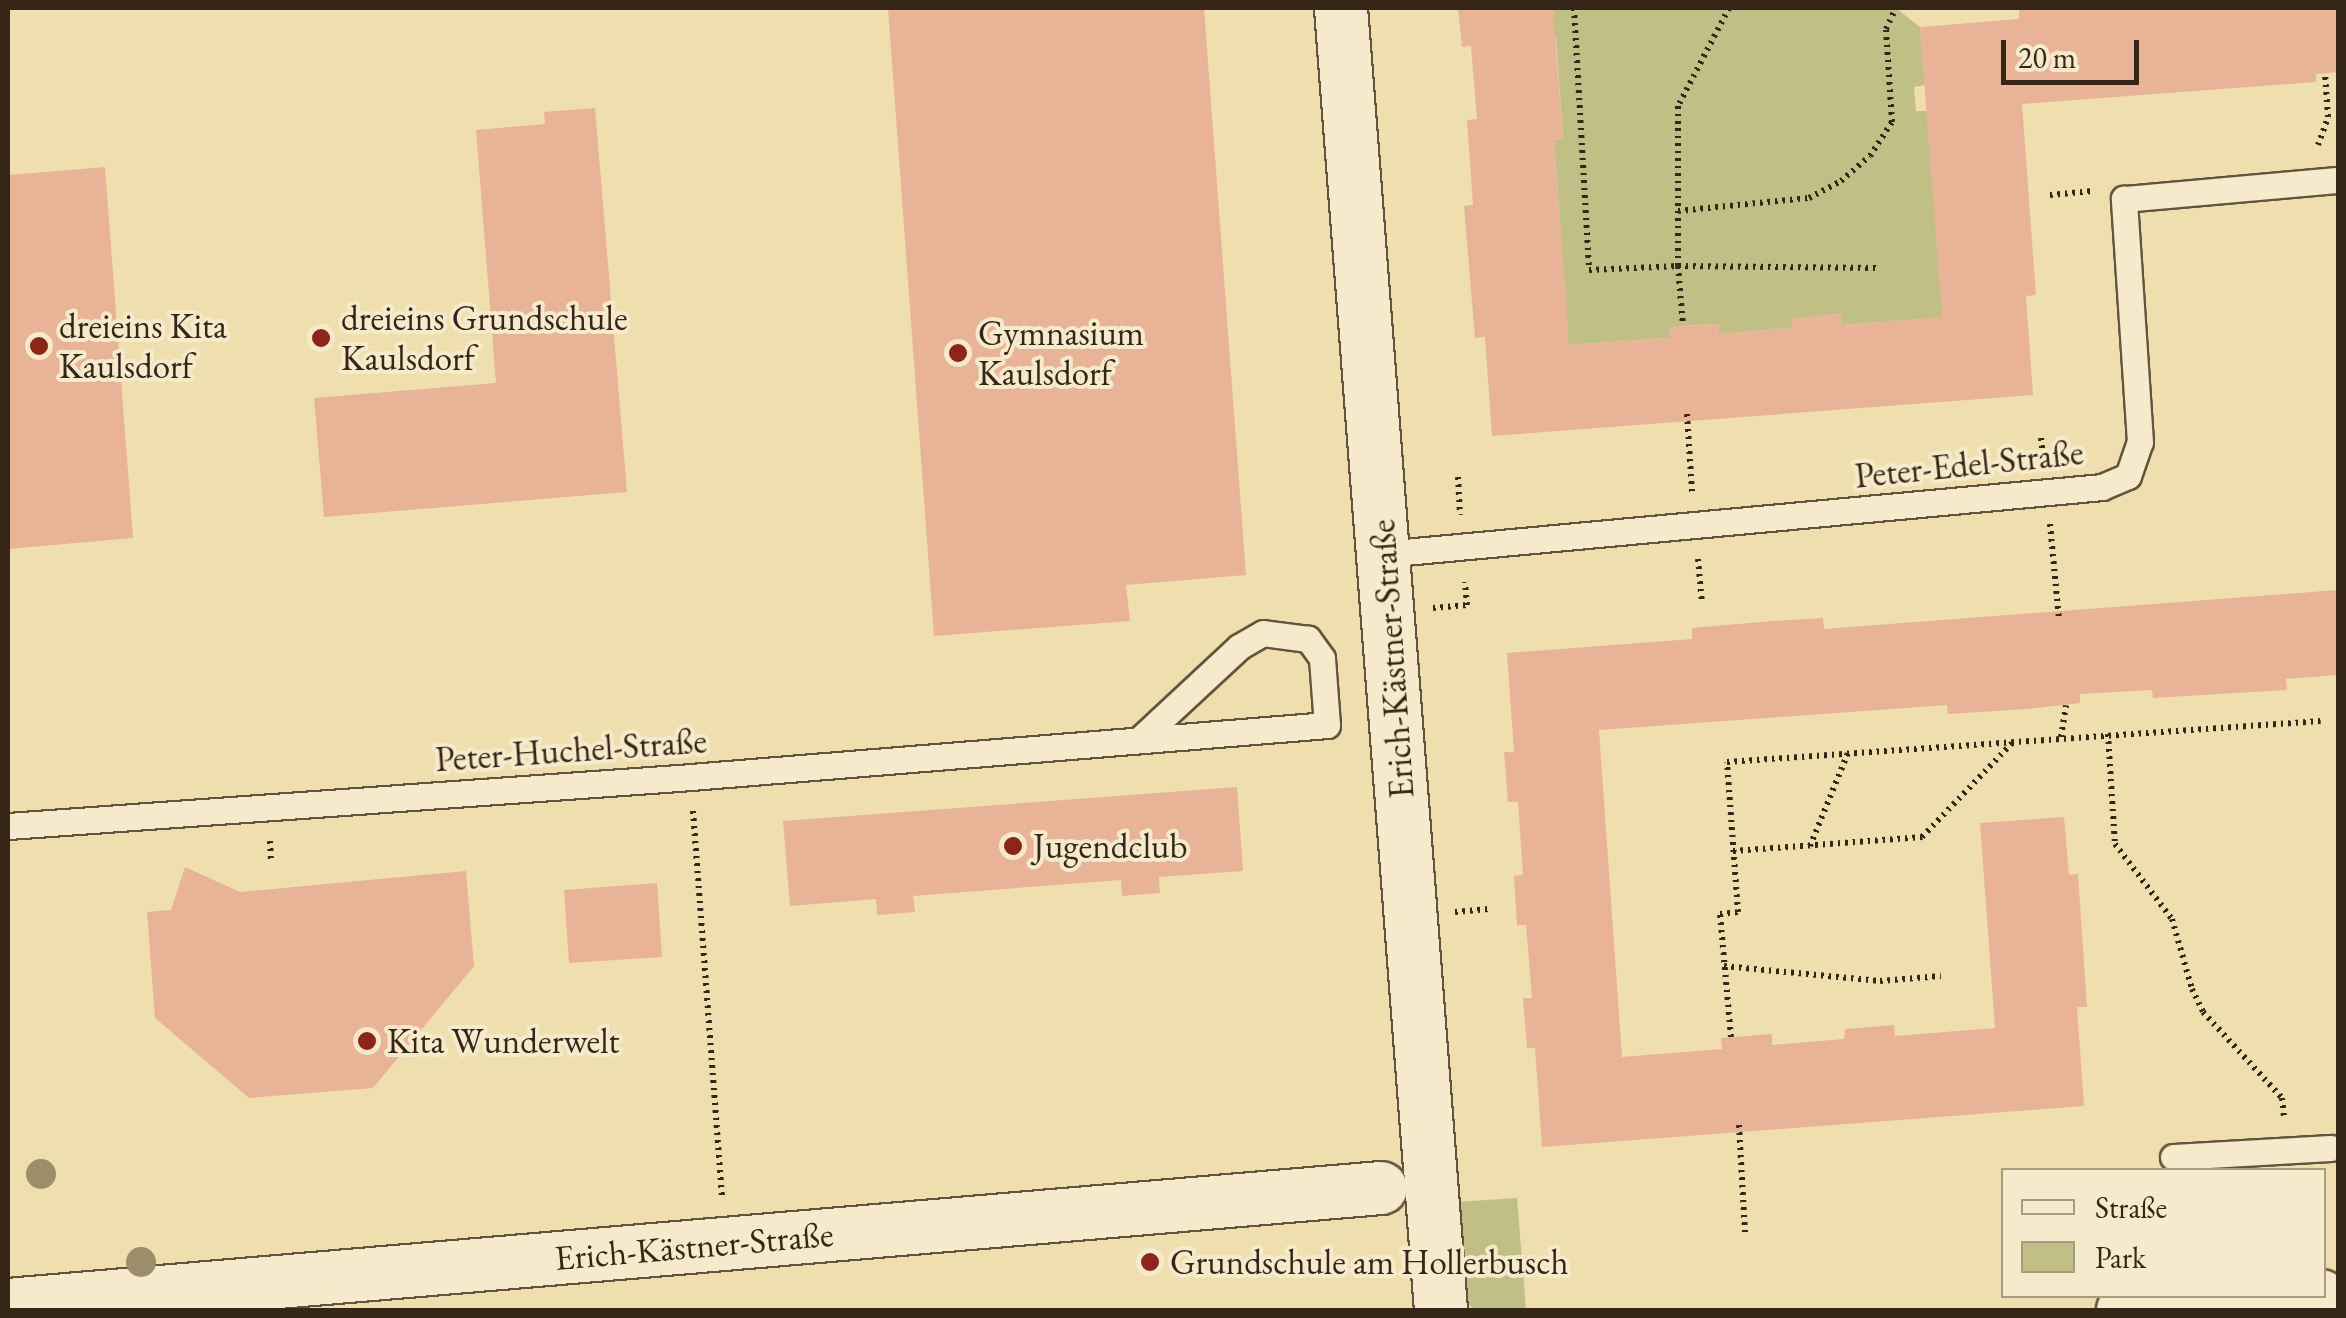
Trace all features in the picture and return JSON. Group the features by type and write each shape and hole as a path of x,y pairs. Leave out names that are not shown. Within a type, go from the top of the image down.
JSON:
{"street":[{"name":"Erich-Kästner-Straße","path":"1341,8 1383,554 1406,1190 1441,1310"},
{"name":"Erich-Kästner-Straße","path":"8,1305 1406,1190"},
{"path":"2123,1310 2291,1298"}],"lane":[{"name":"Peter-Edel-Straße","path":"1383,554 2102,486 2128,476 2140,442 2124,199 2338,180"},
{"name":"Peter-Huchel-Straße","path":"8,826 1327,726 1322,658 1308,639 1263,633 1239,647 1140,739"},
{"path":"2173,1157 2331,1148"}],"path":[{"path":"1574,8 1589,270 1678,266 1877,268"},
{"path":"1683,326 1678,266 1678,106 1729,8"},
{"path":"1678,211 1809,198 1841,181 1870,156 1892,122 1886,28 1896,8"},
{"path":"2304,183 2328,117 2325,74"},
{"path":"1687,414 1690,463"},
{"path":"2061,737 2066,705"},
{"path":"1731,1037 1720,914 1738,912 1727,762 2321,722"},
{"path":"2108,734 2115,844 2172,919 2192,989 2203,1012 2282,1098 2288,1151"},
{"path":"1734,851 1922,837 2014,741"},
{"path":"1810,846 1848,753"},
{"path":"690,777 725,1244"},
{"path":"1724,966 1880,981 1942,976"},
{"path":"1739,1125 1744,1233"}],"green space":[{"path":"1553,8 1896,8 1920,27 1925,85 1914,87 1916,111 1926,111 1959,316 1842,325 1840,314 1792,319 1793,328 1719,334 1718,324 1683,326 1669,328 1670,338 1554,346 1566,307 1554,140 1563,139 1556,39 1545,16 1554,15"},
{"path":"1517,1198 1526,1310 1474,1310 1464,1299 1455,1202"}],"building":[{"path":"888,8 1204,8 1246,575 1126,585 1130,621 934,636"},
{"path":"1458,8 1553,8 1563,139 1554,140 1569,345 1670,338 1669,327 1719,324 1719,334 1793,328 1792,318 1841,314 1842,325 1942,317 1920,27 2019,19 2019,9 2338,8 2338,72 2316,74 2316,82 2022,104 2036,295 2026,296 2033,395 1492,436 1485,337 1475,338 1464,206 1473,205 1467,120 1477,119 1471,46 1462,47"},
{"path":"595,108 627,492 324,517 314,398 496,383 476,130 545,124 544,112"},
{"path":"105,167 133,538 8,549 8,175"},
{"path":"2338,590 2338,675 2286,679 2287,690 2153,698 2152,690 2080,694 2080,703 2028,709 1948,714 1947,705 1599,730 1622,1057 1722,1049 1721,1038 1772,1034 1772,1045 1844,1039 1845,1029 1894,1025 1895,1036 1995,1028 1980,823 2064,817 2069,875 2078,874 2087,1007 2077,1007 2084,1106 1542,1147 1535,1048 1527,1048 1523,998 1532,998 1526,925 1517,925 1514,876 1523,875 1518,802 1508,802 1504,752 1514,752 1507,653 1692,639 1692,628 1773,621 1823,618 1824,629"},
{"name":"Jugendclub","path":"1237,787 1243,871 1159,877 1160,893 1122,896 1121,880 913,896 915,912 877,915 876,899 790,906 783,821"},
{"path":"185,867 240,892 466,871 474,966 373,1088 249,1098 155,1018 147,912 171,910"},
{"path":"657,883 662,957 569,963 564,890"}],"place":[{"name":"dreieins Grundschule Kaulsdorf","path":"321,338"},
{"name":"dreieins Kita Kaulsdorf","path":"39,346"},
{"name":"Gymnasium Kaulsdorf","path":"958,353"},
{"name":"Jugendclub","path":"1013,846"},
{"name":"Kita Wunderwelt","path":"367,1041"},
{"name":"Grundschule am Hollerbusch","path":"1150,1262"}]}
